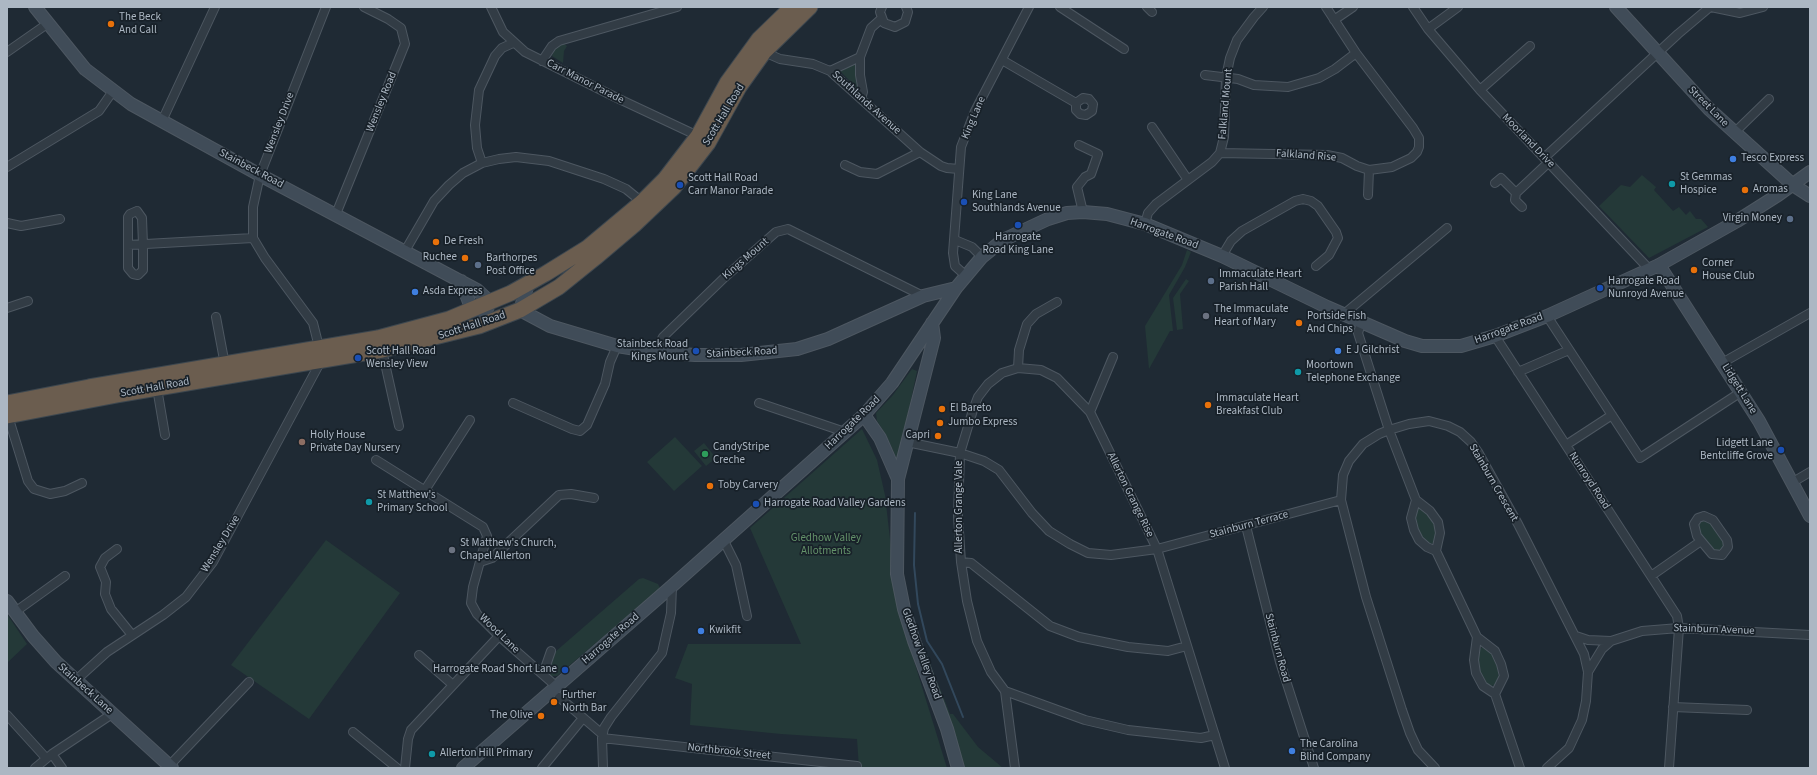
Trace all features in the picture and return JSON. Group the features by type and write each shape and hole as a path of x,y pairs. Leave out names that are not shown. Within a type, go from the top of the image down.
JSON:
{"highway":[{"name":"Scott Hall Road","path":"523,297 587,248 642,202 665,179 698,136 727,83 740,64 759,39 792,7"},
{"name":"Scott Hall Road","path":"8,412 89,387 224,365 319,358 382,350 484,314 523,297 559,287 634,225 674,187 708,143 739,87 764,52 810,7"},
{"name":"Scott Hall Road","path":"8,412 156,388 319,358 386,336 448,319 484,314"}],"street":[{"name":"Stainbeck Road","path":"35,7 47,24 85,69 131,104 260,175 477,290 484,314"},
{"path":"162,121 215,7"},
{"name":"Wensley Drive","path":"253,238 253,207 260,175 326,7"},
{"name":"Wensley Road","path":"336,214 405,44 401,28 388,19 364,7"},
{"name":"Carr Manor Parade","path":"491,7 503,32 513,43 525,52 616,98 698,136"},
{"path":"542,61 552,46 558,41 677,7"},
{"path":"882,7 880,12 881,19 884,23 890,26 901,25 908,17 906,7"},
{"name":"King Lane","path":"965,275 955,266 953,253 959,192 961,147 975,110 1030,7"},
{"path":"1060,7 1124,49"},
{"name":"Falkland Mount","path":"1145,224 1151,209 1212,162 1220,153 1226,123 1226,77 1230,58 1237,40 1263,7"},
{"path":"1205,75 1238,79 1254,85 1288,87 1319,78 1335,69 1356,53 1326,7"},
{"path":"1334,20 1353,7"},
{"name":"Moorland Drive","path":"1413,7 1428,29 1480,90 1547,160 1655,268"},
{"path":"1428,29 1458,7"},
{"name":"Street Lane","path":"1616,7 1657,54 1734,133 1793,185 1810,196"},
{"path":"1522,207 1515,200 1516,193 1547,160 1657,54 1711,7 1740,12 1763,7"},
{"path":"861,99 863,92 860,75 860,57 871,28 881,19"},
{"path":"7,52 47,24"},
{"path":"482,164 477,148 475,125 479,90 495,56 502,48 513,43"},
{"path":"1480,90 1530,46"},
{"name":"Southlands Avenue","path":"764,52 780,59 813,64 830,71 920,152 941,166 959,169"},
{"name":"Falkland Rise","path":"1220,153 1327,155 1342,158 1357,166 1369,170 1392,167 1411,158 1419,147 1419,138 1356,53"},
{"path":"830,71 860,57"},
{"path":"1002,60 1076,103"},
{"path":"7,167 99,111 113,91"},
{"path":"1734,133 1769,99"},
{"path":"1152,126 1188,180"},
{"path":"1079,145 1098,154 1091,174 1085,177 1077,187 1083,212"},
{"path":"845,165 860,172 877,174 920,152"},
{"path":"405,251 434,202 449,185 464,173 482,164 516,157 549,161 604,179 626,189 642,202"},
{"path":"1368,195 1369,170"},
{"name":"Harrogate Road","path":"463,768 558,692 672,586 864,415 892,383 965,275 982,257 1003,240 1048,219 1067,213 1083,212 1107,214 1145,224 1222,256 1361,323 1405,341 1422,346 1461,346 1495,336 1546,316 1655,268 1737,221 1793,185 1810,172"},
{"path":"1495,183 1501,178 1516,193"},
{"path":"1222,256 1231,241 1242,231 1295,201 1303,199 1311,201 1318,206 1336,232 1338,238 1329,254 1316,266"},
{"path":"137,212 142,218 143,245 143,270 138,275 133,274 128,268 128,217 130,214 137,212"},
{"path":"7,223 21,226 60,219"},
{"path":"1344,314 1447,228"},
{"name":"Kings Mount","path":"655,352 663,337 725,277 776,232 788,229 923,296"},
{"path":"128,245 253,238 265,258 313,323 319,358"},
{"path":"955,240 972,247 982,257"},
{"name":"Lidgett Lane","path":"1655,268 1741,392 1759,421 1810,516"},
{"path":"461,281 484,314"},
{"name":"Stainbeck Road","path":"523,297 550,326 617,346 655,352 695,355 741,355 797,349 828,339 923,296 956,288"},
{"path":"7,308 28,301"},
{"path":"1018,368 1019,350 1028,324 1036,314 1057,302"},
{"path":"1722,363 1810,313"},
{"path":"1546,316 1640,458 1741,392"},
{"path":"216,317 224,365"},
{"name":"Gledhow Valley Road","path":"932,323 934,338 898,479 897,574 904,609 914,641 947,729 958,768"},
{"path":"1361,323 1358,333 1389,430 1416,500 1430,511 1438,522 1440,533 1436,551"},
{"name":"Nunroyd Road","path":"1495,336 1677,616 1679,628"},
{"path":"514,403 572,429 580,431 587,425 605,384 610,362 617,346"},
{"path":"382,350 399,426"},
{"path":"1518,372 1569,350"},
{"path":"910,356 920,364 924,374"},
{"path":"1090,412 1113,357"},
{"name":"Wensley Drive","path":"75,681 107,652 163,615 186,597 213,562 319,358"},
{"name":"Allerton Grange Rise","path":"960,453 978,397 988,384 1002,373 1018,368 1041,370 1057,378 1090,412 1157,549 1225,768"},
{"path":"156,388 165,435"},
{"path":"759,403 845,432"},
{"path":"8,412 28,481 34,488 50,494 65,491 82,483"},
{"path":"864,415 880,438 898,479"},
{"path":"1566,445 1612,415"},
{"path":"425,490 470,420"},
{"name":"Stainburn Crescent","path":"1435,768 1418,750 1404,716 1366,597 1341,500 1343,475 1350,461 1363,444 1379,434 1389,430 1409,424 1429,421 1448,426 1460,432 1471,442 1478,452 1518,524 1584,654 1588,672 1586,701 1582,720 1569,748 1547,768"},
{"name":"Stainburn Terrace","path":"907,442 960,453 984,461 999,470 1032,513 1049,531 1088,553 1111,555 1157,549 1341,500"},
{"name":"Allerton Grange Vale","path":"960,453 958,516 961,562 967,601 977,641 991,672 1004,691 1015,768"},
{"name":"Wood Lane","path":"376,460 483,527 487,536 473,587 471,603 477,614 499,636 543,674 558,692 602,736"},
{"path":"1792,482 1810,472"},
{"path":"480,562 492,558 559,495 571,494 594,498"},
{"path":"1416,500 1411,518 1414,530 1423,544 1436,551 1477,637 1495,651 1501,664 1504,676 1496,694"},
{"path":"1701,516 1708,516 1713,520 1727,540 1728,547 1725,553 1715,556 1709,552 1701,541 1695,531 1694,524 1701,516"},
{"name":"Stainburn Road","path":"1246,526 1280,662 1314,768"},
{"path":"724,541 736,565 747,616"},
{"path":"1651,576 1701,541"},
{"path":"117,549 105,558 100,567 106,582 105,594 111,609 132,635"},
{"path":"961,562 971,563 1050,626 1080,637 1128,647 1168,651 1187,646"},
{"path":"15,612 65,576"},
{"path":"602,768 602,736 611,716 662,653 671,613 672,586"},
{"name":"Stainbeck Lane","path":"7,601 46,651 75,681 171,767"},
{"path":"1669,768 1679,628"},
{"name":"Stainburn Avenue","path":"1611,641 1642,631 1679,628 1810,635"},
{"path":"405,768 408,739 411,730 499,636"},
{"path":"1576,636 1594,641 1611,641"},
{"path":"1477,637 1474,660 1476,673 1483,686 1496,694 1520,768"},
{"path":"1588,672 1602,649 1611,641"},
{"path":"543,674 551,651"},
{"path":"419,655 453,685"},
{"path":"171,767 249,682"},
{"path":"1004,691 1085,720 1128,730 1201,738 1215,735"},
{"path":"1673,707 1747,710"},
{"path":"35,768 49,756 112,714"},
{"path":"7,715 62,768"},
{"path":"542,768 583,718"},
{"path":"353,732 397,768"},
{"name":"Northbrook Street","path":"602,736 857,766"}],"green space":[{"path":"563,43 567,46 564,51 563,63 552,56 555,47"},
{"path":"855,64 859,87 857,88 840,71"},
{"path":"1642,175 1656,187 1654,190 1673,211 1679,207 1686,215 1690,211 1696,219 1701,219 1708,227 1649,258 1599,206 1621,185 1630,187"},
{"path":"1187,250 1191,252 1185,267 1169,295 1173,331 1170,331 1149,369 1145,326 1182,265"},
{"path":"1186,279 1189,281 1180,294 1183,329 1177,330 1173,298"},
{"path":"912,369 917,371 898,462 886,435 877,421 876,413 893,395"},
{"name":"Gledhow Valley Allotments","path":"862,429 877,460 885,495 898,609 947,768 859,768 857,739 781,734 690,725 692,684 675,678 688,644 801,644 750,528"},
{"path":"675,437 702,466 674,491 647,462"},
{"name":"CandyStripe Creche","path":"704,443 716,458 706,466 694,451"},
{"path":"1419,507 1426,511 1434,524 1436,531 1435,542 1432,544 1425,541 1417,528 1415,519 1416,510"},
{"path":"1702,520 1710,521 1724,542 1725,549 1716,553 1699,532 1697,525"},
{"path":"326,540 400,593 309,719 231,665"},
{"path":"643,578 658,584 660,588 557,676 551,676 549,673 555,652 639,579"},
{"path":"7,614 27,644 7,663"},
{"path":"919,643 922,643 950,714 953,714 978,747 1003,768 963,768"},
{"path":"1482,647 1492,653 1497,664 1499,678 1495,685 1490,686 1485,683 1479,670 1477,661 1479,650"}],"waterway":[{"path":"915,513 914,565 918,604 927,641 942,664 963,717"}],"place":[{"name":"The Beck And Call","path":"111,24"},
{"name":"Tesco Express","path":"1733,159"},
{"name":"St Gemmas Hospice","path":"1672,184"},
{"name":"Scott Hall Road Carr Manor Parade","path":"680,185"},
{"name":"Aromas","path":"1745,190"},
{"name":"King Lane Southlands Avenue","path":"964,202"},
{"name":"Virgin Money","path":"1790,219"},
{"name":"Harrogate Road King Lane","path":"1018,225"},
{"name":"De Fresh","path":"436,242"},
{"name":"Ruchee","path":"465,258"},
{"name":"Barthorpes Post Office","path":"478,265"},
{"name":"Corner House Club","path":"1694,270"},
{"name":"Immaculate Heart Parish Hall","path":"1211,281"},
{"name":"Harrogate Road Nunroyd Avenue","path":"1600,288"},
{"name":"Asda Express","path":"415,292"},
{"name":"The Immaculate Heart of Mary","path":"1206,316"},
{"name":"Portside Fish And Chips","path":"1299,323"},
{"name":"Stainbeck Road Kings Mount","path":"696,351"},
{"name":"E J Gilchrist","path":"1338,351"},
{"name":"Scott Hall Road Wensley View","path":"358,358"},
{"name":"Moortown Telephone Exchange","path":"1298,372"},
{"name":"Immaculate Heart Breakfast Club","path":"1208,405"},
{"name":"El Bareto","path":"942,409"},
{"name":"Jumbo Express","path":"940,423"},
{"name":"Capri","path":"938,436"},
{"name":"Holly House Private Day Nursery","path":"302,442"},
{"name":"Lidgett Lane Bentcliffe Grove","path":"1781,450"},
{"name":"CandyStripe Creche","path":"705,454"},
{"name":"Toby Carvery","path":"710,486"},
{"name":"St Matthew's Primary School","path":"369,502"},
{"name":"Harrogate Road Valley Gardens","path":"756,504"},
{"name":"St Matthew's Church, Chapel Allerton","path":"452,550"},
{"name":"Kwikfit","path":"701,631"},
{"name":"Harrogate Road Short Lane","path":"565,670"},
{"name":"Further North Bar","path":"554,702"},
{"name":"The Olive","path":"541,716"},
{"name":"The Carolina Blind Company","path":"1292,751"},
{"name":"Allerton Hill Primary","path":"432,754"}]}
